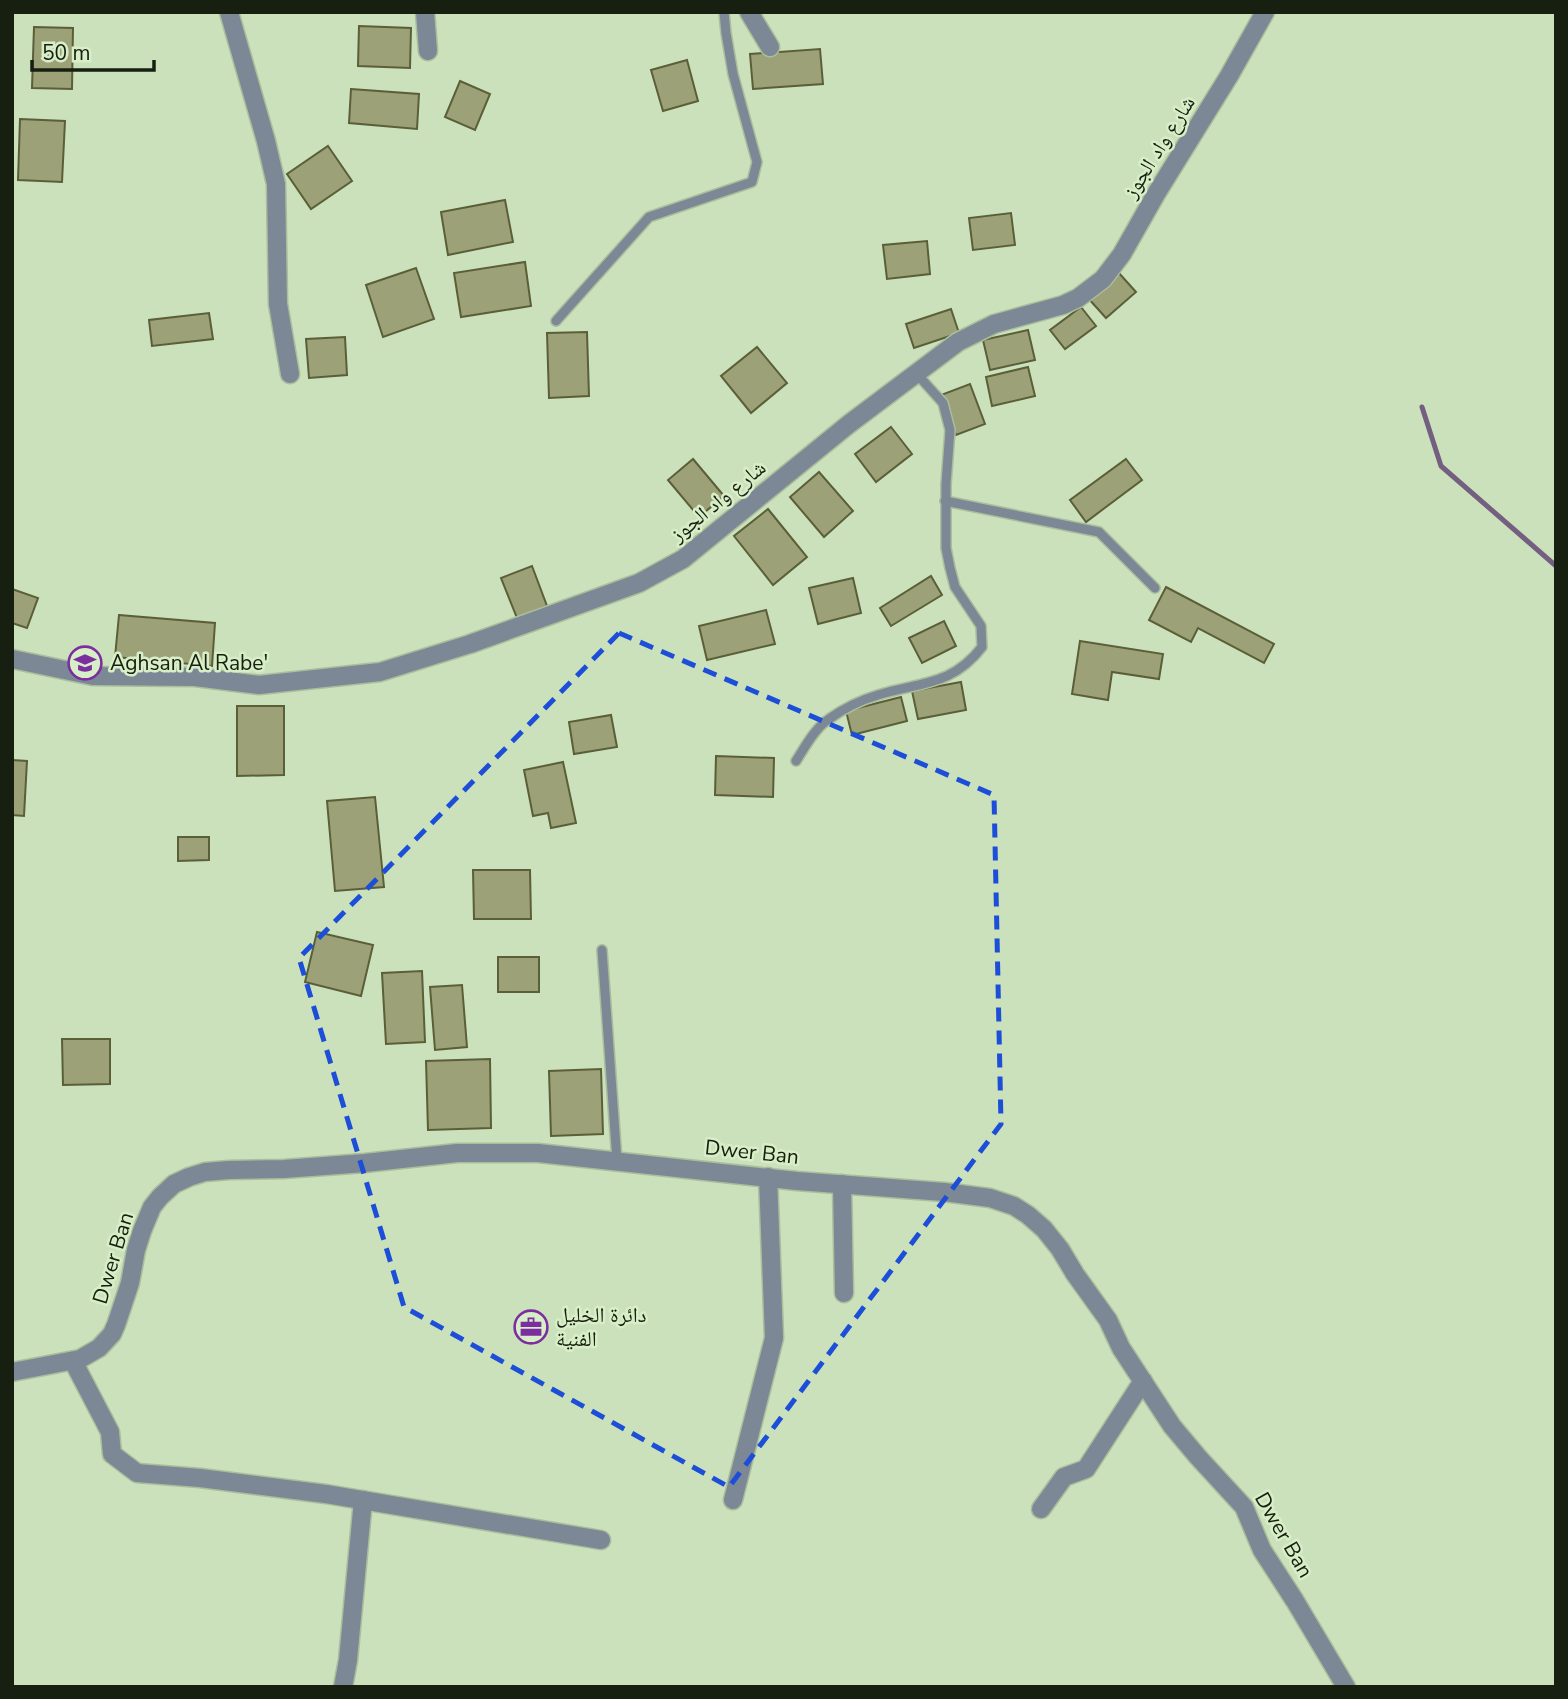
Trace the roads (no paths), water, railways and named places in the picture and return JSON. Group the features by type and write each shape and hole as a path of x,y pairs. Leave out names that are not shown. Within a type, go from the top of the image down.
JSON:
{"street":[{"path":"229,12 267,141 275,184 278,304 290,374"},
{"path":"425,12 428,51"},
{"path":"749,12 770,47"},
{"name":"شارع واد الجوز","path":"12,659 93,676 195,677 259,685 380,672 470,644 639,583 683,559 849,424 952,346 976,332 1013,317 1063,305 1103,279 1122,254 1265,12"},
{"name":"Dwer Ban","path":"12,1372 73,1361 99,1348 111,1334 125,1300 147,1216 159,1197 174,1184 205,1172 274,1170 471,1153 538,1153 982,1196 1014,1206 1028,1215 1044,1228 1060,1248 1108,1320 1121,1348 1182,1439 1244,1507 1262,1550 1346,1687"},
{"path":"733,1500 774,1339 768,1177"},
{"path":"842,1184 844,1293"},
{"path":"73,1361 110,1432 112,1454 137,1473 200,1478 363,1500 601,1540"},
{"path":"1041,1509 1063,1477 1086,1469 1143,1381"},
{"path":"343,1687 350,1647 363,1500"}],"lane":[{"path":"556,321 649,217 752,182 757,162 733,74 724,12"},
{"path":"796,761 826,720 877,695 936,681 954,673 971,662 982,647 981,626 955,587 946,548 945,501 950,430 943,403 916,373"},
{"path":"945,501 1099,532 1154,588"},
{"path":"602,950 617,1161"}],"waterway":[{"path":"1422,407 1441,466 1556,566"}],"place":[{"name":"Aghsan Al Rabe'","path":"85,663"},
{"name":"دائرة الخليل الفنية","path":"531,1327"}]}
